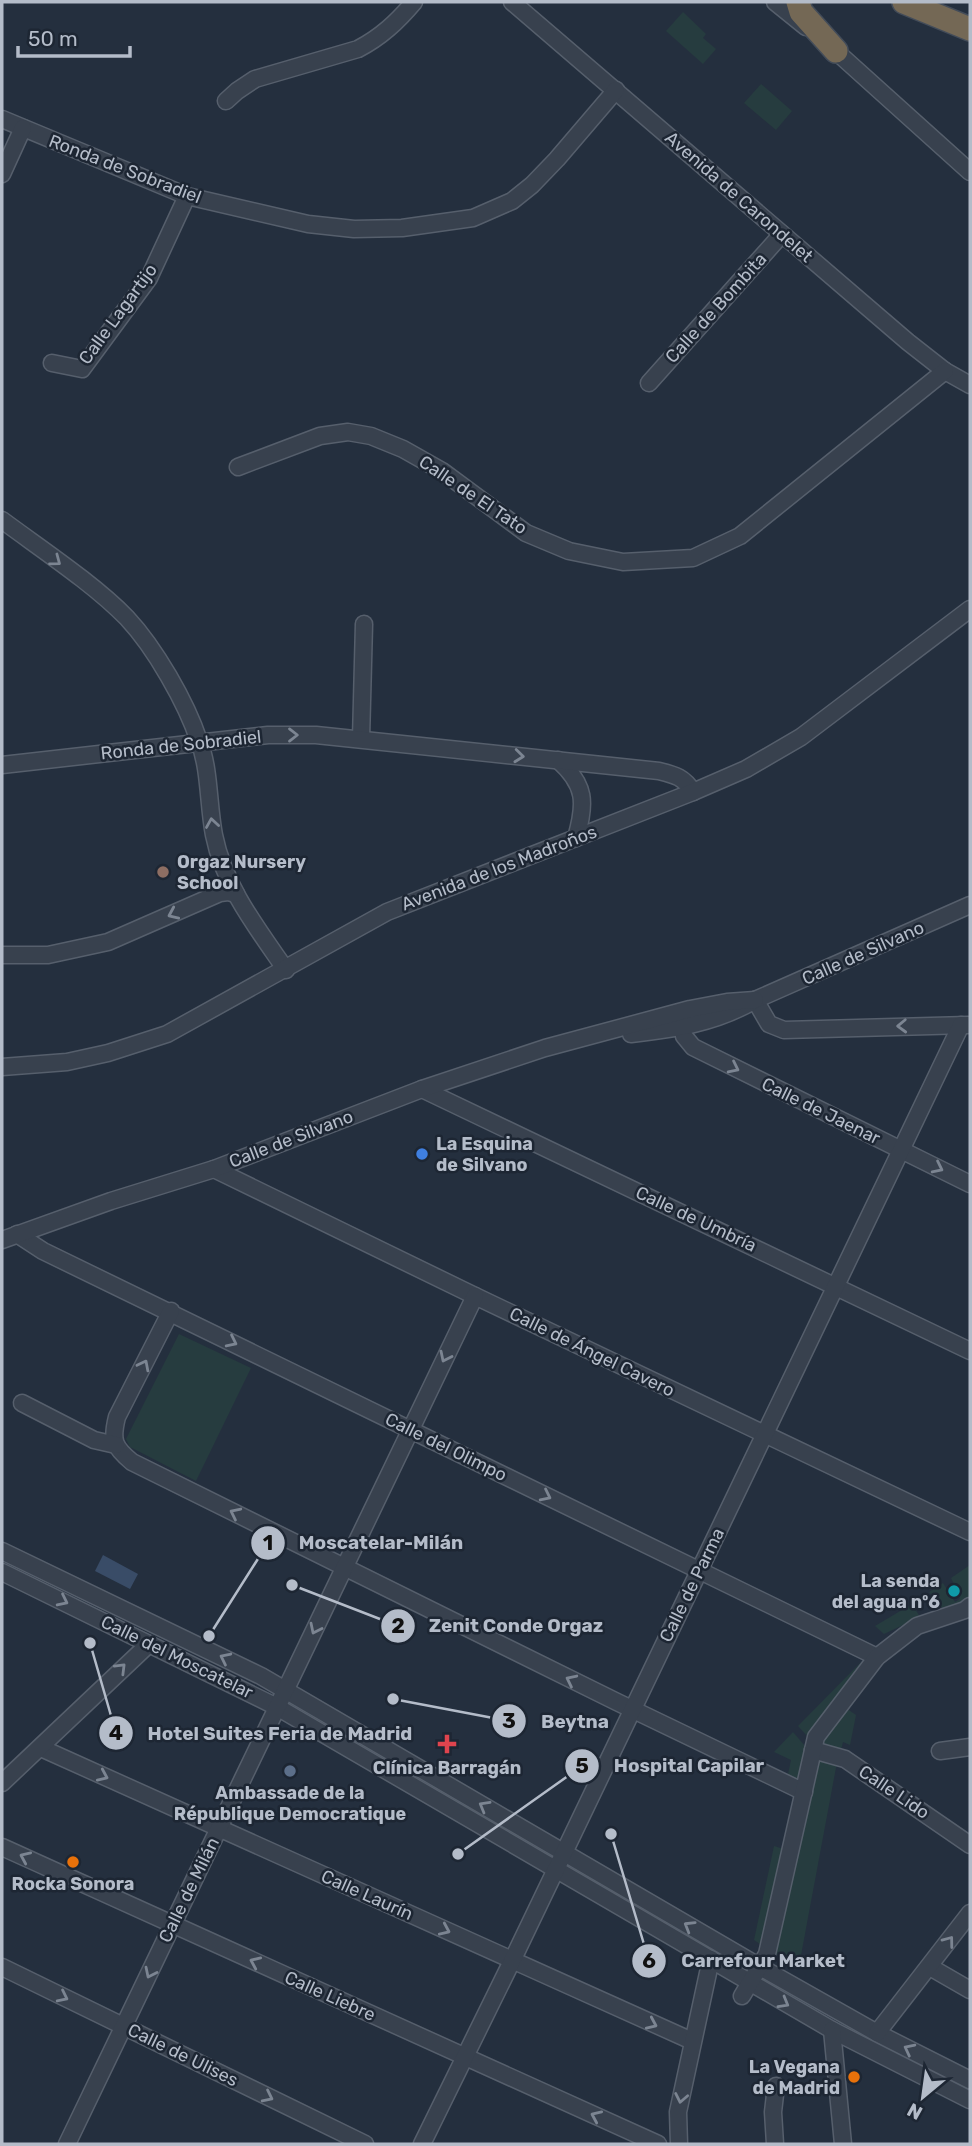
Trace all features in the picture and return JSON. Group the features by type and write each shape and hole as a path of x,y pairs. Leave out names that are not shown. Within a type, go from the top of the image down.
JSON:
{"highway":[{"path":"798,2 801,12 836,51"},
{"path":"904,2 970,29"},
{"path":"930,2 970,18"}],"street":[{"path":"226,101 255,79 333,57 374,41 389,30 414,2"},
{"name":"Avenida de Carondelet","path":"512,2 908,342 945,371 970,385"},
{"path":"775,2 836,51 970,172"},
{"name":"Ronda de Sobradiel","path":"2,119 187,196 308,225 354,229 402,228 473,219 512,201 532,185 616,90"},
{"path":"2,174 23,128"},
{"name":"Calle Lagartijo","path":"52,363 82,369 149,278 187,196"},
{"name":"Calle de Bombita","path":"649,383 782,234"},
{"name":"Calle de El Tato","path":"238,467 320,436 348,432 371,436 403,449 442,471 526,533 569,551 623,562 693,558 740,536 945,371"},
{"path":"2,520 126,617 145,639 162,666 200,743 215,837 231,886 286,970"},
{"name":"Avenida de los Madroños","path":"2,1067 67,1062 142,1043 182,1027 361,925 414,900 746,769 801,737 970,609"},
{"path":"361,739 363,624"},
{"name":"Ronda de Sobradiel","path":"2,765 268,735 316,735 676,775 684,779 692,792"},
{"path":"558,760 575,778 583,795 582,815 576,838"},
{"path":"2,955 48,955 108,942 220,893 236,894"},
{"name":"Calle de Silvano","path":"581,1039 681,1028 734,1012 755,1000 970,905"},
{"path":"755,1000 769,1024 784,1030 966,1025"},
{"name":"Calle de Silvano","path":"9,1237 111,1200 215,1169 422,1088 545,1048 690,1009 755,1000"},
{"path":"681,1028 684,1016 690,1009"},
{"name":"Calle de Parma","path":"422,2144 900,1151 966,1025"},
{"name":"Calle de Jaenar","path":"681,1028 693,1047 970,1184"},
{"name":"Calle de Umbría","path":"422,1088 970,1351"},
{"name":"Calle de Ángel Cavero","path":"215,1169 970,1532"},
{"name":"Calle del Olimpo","path":"9,1237 27,1242 170,1311 877,1657"},
{"name":"Calle de Milán","path":"67,2144 475,1296"},
{"path":"170,1311 117,1417 113,1434 116,1445 132,1462 804,1792"},
{"path":"22,1403 94,1440 116,1445"},
{"name":"Calle del Moscatelar","path":"2,1551 261,1676 760,1967 877,2033 970,2080"},
{"name":"Calle del Moscatelar","path":"2,1572 277,1707 711,1959 746,1989 970,2100"},
{"path":"746,1989 767,1954 816,1737 877,1657 917,1626 970,1606"},
{"path":"2,1783 149,1644"},
{"path":"940,1751 970,1747"},
{"name":"Calle Laurín","path":"41,1748 692,2042"},
{"name":"Calle Lido","path":"813,1750 845,1759 970,1844"},
{"name":"Calle Liebre","path":"2,1847 658,2144"},
{"path":"877,2033 970,1913"},
{"path":"679,2144 678,2112 711,1959"},
{"name":"Calle de Ulises","path":"2,1967 365,2144"},
{"path":"930,1967 970,1990"},
{"path":"832,2030 843,2144"},
{"path":"775,2144 773,2112 776,2086"}],"green space":[{"path":"683,12 706,34 703,38 716,49 703,64 666,31"},
{"path":"761,84 792,111 776,130 744,103"},
{"path":"179,1334 251,1368 196,1481 130,1447 126,1439"},
{"path":"970,1565 970,1597 965,1602 942,1608 929,1592 943,1583 955,1602 960,1599 958,1593 961,1590 959,1586 956,1588 951,1578"},
{"path":"912,1604 920,1617 884,1634 875,1626"},
{"path":"863,1660 810,1732 808,1737 798,1726"},
{"path":"843,1706 856,1715 850,1745 843,1742 840,1754 819,1742"},
{"path":"793,1732 805,1746 797,1780 787,1779 791,1760 774,1752"},
{"path":"817,1751 838,1757 799,1966 776,1954"},
{"path":"774,1846 784,1849 763,1946 754,1940"}],"water":[{"path":"103,1555 138,1574 130,1589 95,1571"}],"place":[{"name":"Orgaz Nursery School","path":"163,872"},
{"name":"La Esquina de Silvano","path":"422,1154"},
{"name":"Zenit Conde Orgaz","path":"292,1585"},
{"name":"La senda del agua nº6","path":"954,1591"},
{"name":"Moscatelar-Milán","path":"209,1636"},
{"name":"Hotel Suites Feria de Madrid","path":"90,1643"},
{"name":"Beytna","path":"393,1699"},
{"name":"Clínica Barragán","path":"447,1744"},
{"name":"Ambassade de la République Democratique","path":"290,1771"},
{"name":"Carrefour Market","path":"611,1834"},
{"name":"Hospital Capilar","path":"458,1854"},
{"name":"Rocka Sonora","path":"73,1862"},
{"name":"La Vegana de Madrid","path":"854,2077"}]}
